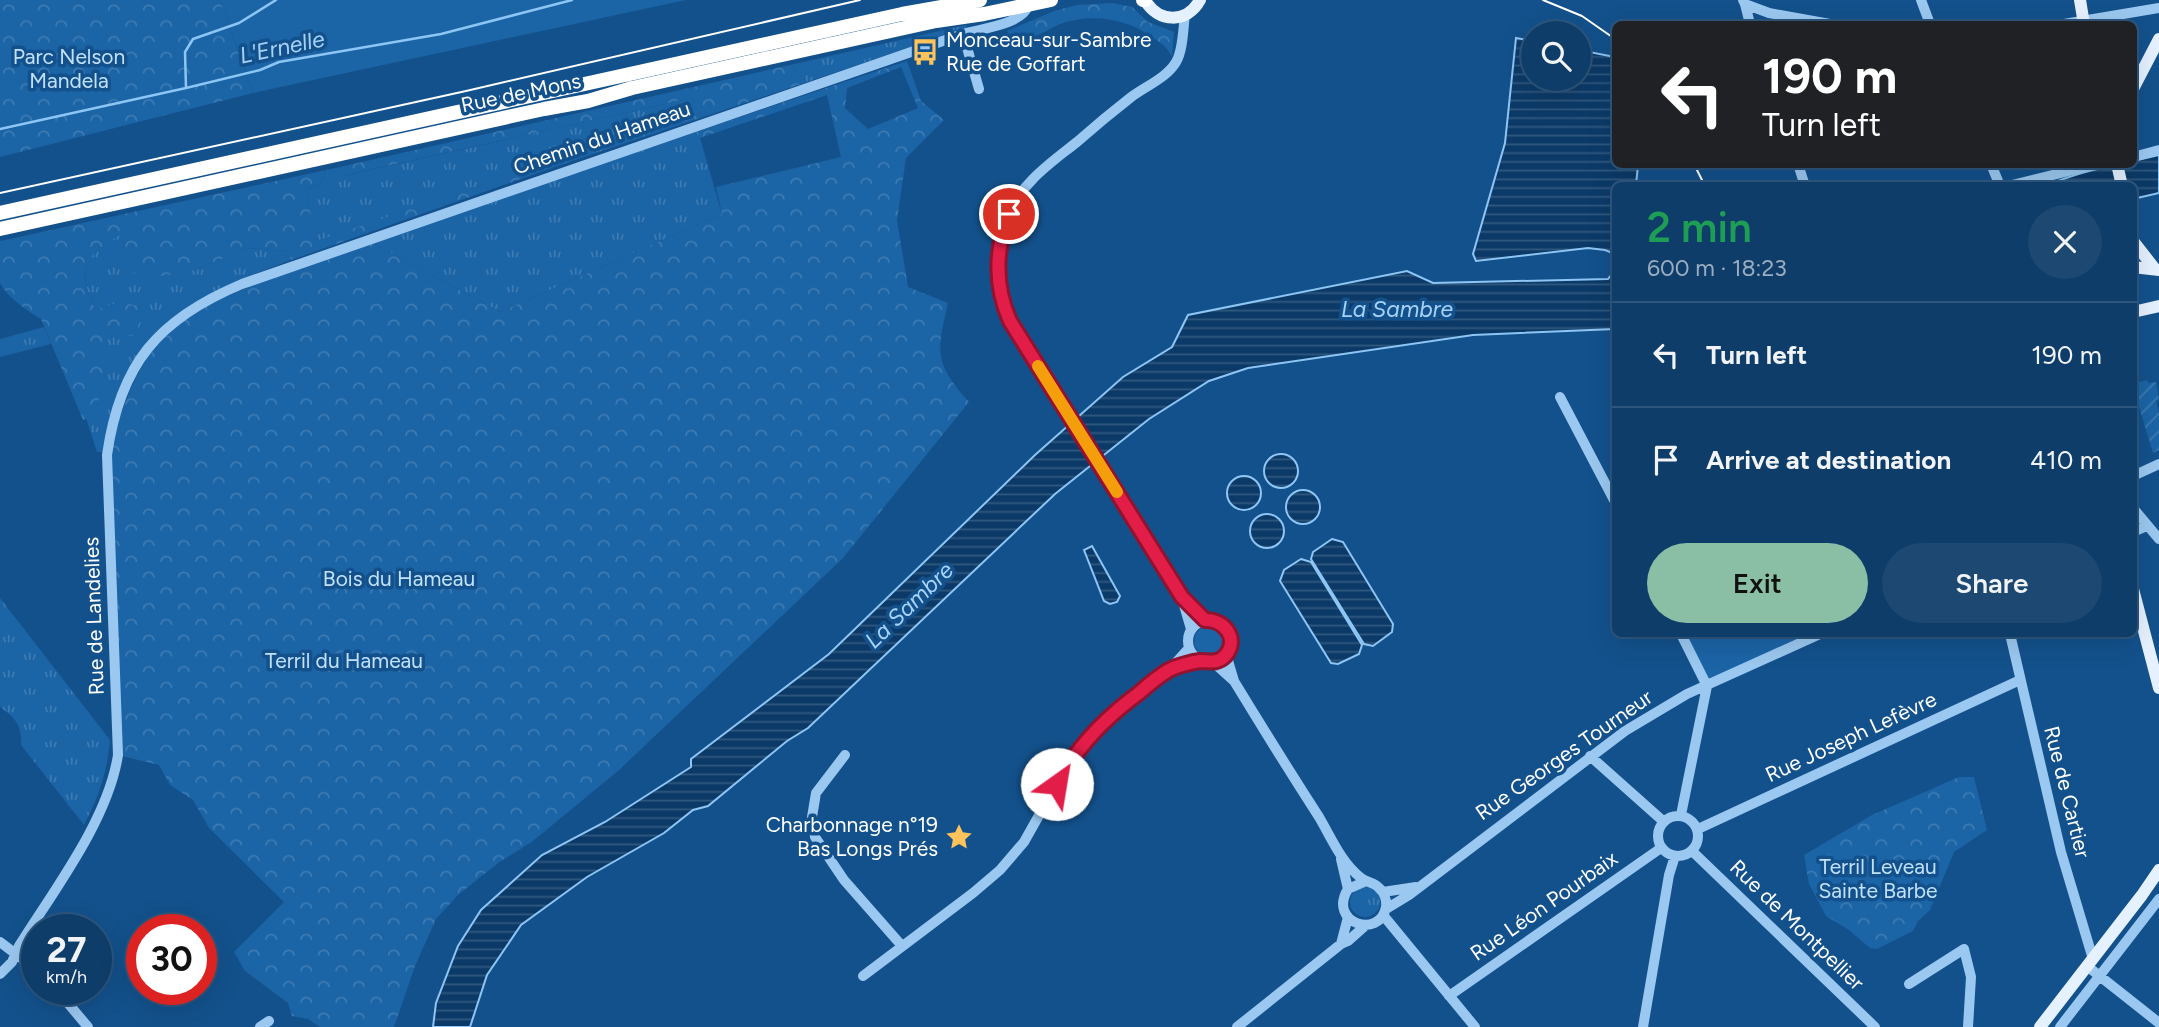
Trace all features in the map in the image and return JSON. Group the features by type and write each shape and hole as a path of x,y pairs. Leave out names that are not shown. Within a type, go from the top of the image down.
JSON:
{"highway":[{"name":"Rue de Mons","path":"0,213 902,14 979,0"},
{"name":"Rue de Mons","path":"0,229 544,109 588,102 632,88 910,27 972,23 1001,6 1051,0"}],"main road":[{"path":"1144,0 1153,11 1179,17 1194,9 1200,0"},
{"path":"2080,0 2083,21"},
{"path":"2137,81 2159,39"},
{"path":"2137,246 2157,270"},
{"path":"2137,268 2157,270"},
{"path":"2137,311 2159,306"},
{"path":"2137,604 2159,688"},
{"path":"2043,1023 2159,870"}],"street":[{"path":"1921,0 1929,21"},
{"path":"1744,2 1749,21"},
{"path":"1744,2 1769,13 1813,21"},
{"name":"Chemin du Hameau","path":"242,284 963,34 972,23 994,27 1021,17 1029,4"},
{"path":"986,27 1001,6"},
{"path":"2088,21 2159,8"},
{"path":"1179,17 1181,36 1177,61 1171,69 1130,98 1041,171 1022,191 1003,227 998,271 1003,302 1017,332 1182,597 1205,620"},
{"path":"963,34 979,89"},
{"path":"2137,156 2159,150"},
{"path":"2024,182 2081,168"},
{"name":"Rue de Landelies","path":"0,974 16,955 98,817 115,775 118,755 107,455 121,397 145,353 177,318 219,293 242,284"},
{"path":"1560,397 1612,496"},
{"path":"2137,474 2159,464"},
{"path":"2137,513 2159,539"},
{"path":"2137,530 2147,526"},
{"path":"1182,597 1191,629 1189,648 1201,661"},
{"path":"1170,670 1201,661 1213,662 1226,654 1231,642 1227,630 1218,621 1205,620 1191,629"},
{"path":"1681,815 1707,686 1682,637"},
{"name":"Rue Georges Tourneur","path":"1384,912 1631,727 1687,694 1813,637"},
{"name":"Rue de Cartier","path":"2011,637 2090,962"},
{"path":"863,976 974,893 1000,870 1024,842 1064,771 1094,731 1120,707 1170,670 1189,648"},
{"path":"1226,654 1234,681 1341,857 1364,881 1374,884 1383,892 1384,912 1475,1027"},
{"path":"1213,662 1234,681"},
{"name":"Rue Joseph Lefèvre","path":"1698,828 2020,680"},
{"path":"845,755 816,793 812,817 815,837 844,880 902,946"},
{"path":"1590,756 1663,821"},
{"path":"1672,816 1689,818 1698,828 1699,839 1692,851 1675,856 1661,848 1658,832 1663,821 1672,816"},
{"name":"Rue Léon Pourbaix","path":"1449,996 1661,848"},
{"name":"Rue de Montpellier","path":"1692,851 1875,1027"},
{"path":"1643,1027 1669,874 1675,856"},
{"path":"1341,857 1348,889"},
{"path":"1341,944 1348,923 1343,902 1348,889 1364,881"},
{"name":"Rue Georges Tourneur","path":"1383,892 1416,887"},
{"path":"2043,1023 2059,1027 2159,899"},
{"path":"1348,917 1356,924 1366,925 1378,921 1384,912"},
{"path":"1237,1027 1341,944 1348,942 1366,925"},
{"path":"0,942 21,959"},
{"path":"1909,984 1964,949 1970,976 1968,1027"},
{"path":"2090,962 2100,976 2159,1023"},
{"path":"69,1005 88,1027"}],"green space":[{"name":"Parc Nelson Mandela","path":"0,0 220,0 253,93 0,157"},
{"path":"220,0 686,0 253,93"},
{"path":"1113,3 1132,7 1148,22 1174,32 1172,57 1164,45 1144,32 1114,20 1092,18 1070,21 1025,38 1010,36 1007,31 1054,11 1077,5"},
{"path":"966,25 967,28 807,82 790,65"},
{"name":"Bois du Hameau","path":"907,61 921,101 944,120 906,158 897,220 908,287 948,303 940,345 941,356 949,377 969,402 843,558 619,770 533,841 498,863 458,895 436,919 415,966 394,1027 320,1027 308,1019 292,1016 288,1003 245,971 234,952 284,902 209,828 193,800 170,785 159,765 118,755 107,455 135,380 153,351 168,334 204,308 245,289 373,243 500,312 722,214 716,187 841,157 827,95 700,138 698,131","holes":["901,67 918,108 868,129 845,108 847,88"]},
{"path":"790,65 807,82 632,141 629,136 702,113 692,98 342,176 340,167"},
{"path":"692,98 703,113 630,136 632,141 572,161 568,156 316,242 306,189 320,185 326,170 340,167 343,176"},
{"path":"698,131 722,214 500,312 373,243"},
{"path":"568,156 572,161 291,260 287,251 247,248 196,270 144,279 126,269 122,234 109,241 92,256 85,274 96,310 120,302 147,308 133,336 103,337 109,367 92,417 83,420 41,319 13,299 0,283 0,241 326,170 320,185 306,189 316,241"},
{"path":"123,233 123,249 196,270 247,248 287,251 291,260 219,290 176,316 157,332 140,351 126,374 115,402 103,452 97,452 86,418 92,416 104,387 103,337 120,302 96,310 85,278 88,263 98,247"},
{"path":"44,327 51,344 0,357 0,339"},
{"path":"2147,380 2148,383 2156,382 2159,400 2156,401 2159,413 2159,450 2153,453 2137,400 2137,383"},
{"path":"0,598 110,740 102,784 84,825 21,745 16,722 0,707"},
{"path":"1209,626 1215,627 1223,635 1223,647 1215,655 1209,656 1203,655 1195,647 1194,641 1195,635 1203,627"},
{"path":"1682,637 1813,637 1707,686"},
{"name":"Terril Leveau Sainte Barbe","path":"1959,777 1974,777 1987,830 1954,852 1930,910 1918,921 1913,931 1877,949 1870,948 1849,930 1826,916 1809,884 1804,855 1872,815"},
{"path":"1365,887 1371,888 1379,896 1379,908 1371,916 1365,917 1359,916 1351,908 1350,902 1351,896 1359,888"}],"water":[{"path":"1516,38 1521,39 1521,91 1591,91 1591,52 1612,56 1612,168 1638,168 1636,182 1612,182 1612,253 1588,248 1476,261 1473,254 1505,143"},
{"path":"2159,155 2159,193 2137,198 2137,182 2056,182 2102,168 2137,168 2137,160"},
{"name":"La Sambre","path":"1407,271 1433,283 1608,279 1612,274 1612,329 1473,335 1248,368 1209,381 1149,419 1055,494 808,728 787,741 708,806 693,810 664,833 587,877 521,925 487,975 470,1027 433,1027 436,1003 458,946 481,910 542,855 605,822 691,767 691,759 829,654 1035,455 1123,377 1172,347 1188,315"},
{"path":"1281,454 1293,459 1298,471 1293,483 1281,488 1269,483 1264,471 1269,459"},
{"path":"1244,476 1256,481 1261,493 1256,505 1244,510 1232,505 1227,493 1232,481"},
{"path":"1303,490 1315,495 1320,507 1315,519 1303,524 1291,519 1286,507 1291,495"},
{"path":"1267,514 1279,519 1284,531 1279,543 1267,548 1255,543 1250,531 1255,519"},
{"path":"1332,539 1343,542 1393,624 1392,632 1373,646 1364,644 1311,559 1313,552"},
{"path":"1092,546 1120,596 1117,602 1110,604 1104,601 1084,550"},
{"path":"1301,559 1311,562 1362,645 1359,654 1338,664 1331,663 1280,581 1284,570"}],"waterway":[{"path":"186,88 185,52 193,39 239,23 276,0"},
{"name":"L'Ernelle","path":"0,129 186,88 260,70 279,62 441,34 572,0"}],"tram line":[{"path":"0,193 466,91 860,0"},
{"path":"1543,0 1582,16 1612,37"},
{"path":"1696,168 1703,182"}],"slow traffic":[{"path":"1038,366 1117,492"}],"place":[{"name":"Monceau-sur-Sambre Rue de Goffart","path":"925,52"},
{"name":"Charbonnage n°19 Bas Longs Prés","path":"959,837"}],"route":[{"path":"1009,214 1000,241 998,271 1003,302 1010,321 1182,597 1205,620 1218,621 1223,625 1231,642 1226,654 1218,661 1201,661 1170,670 1120,707 1084,743 1057,784"}],"park label":[{"name":"Terril du Hameau","path":"344,661"}]}
